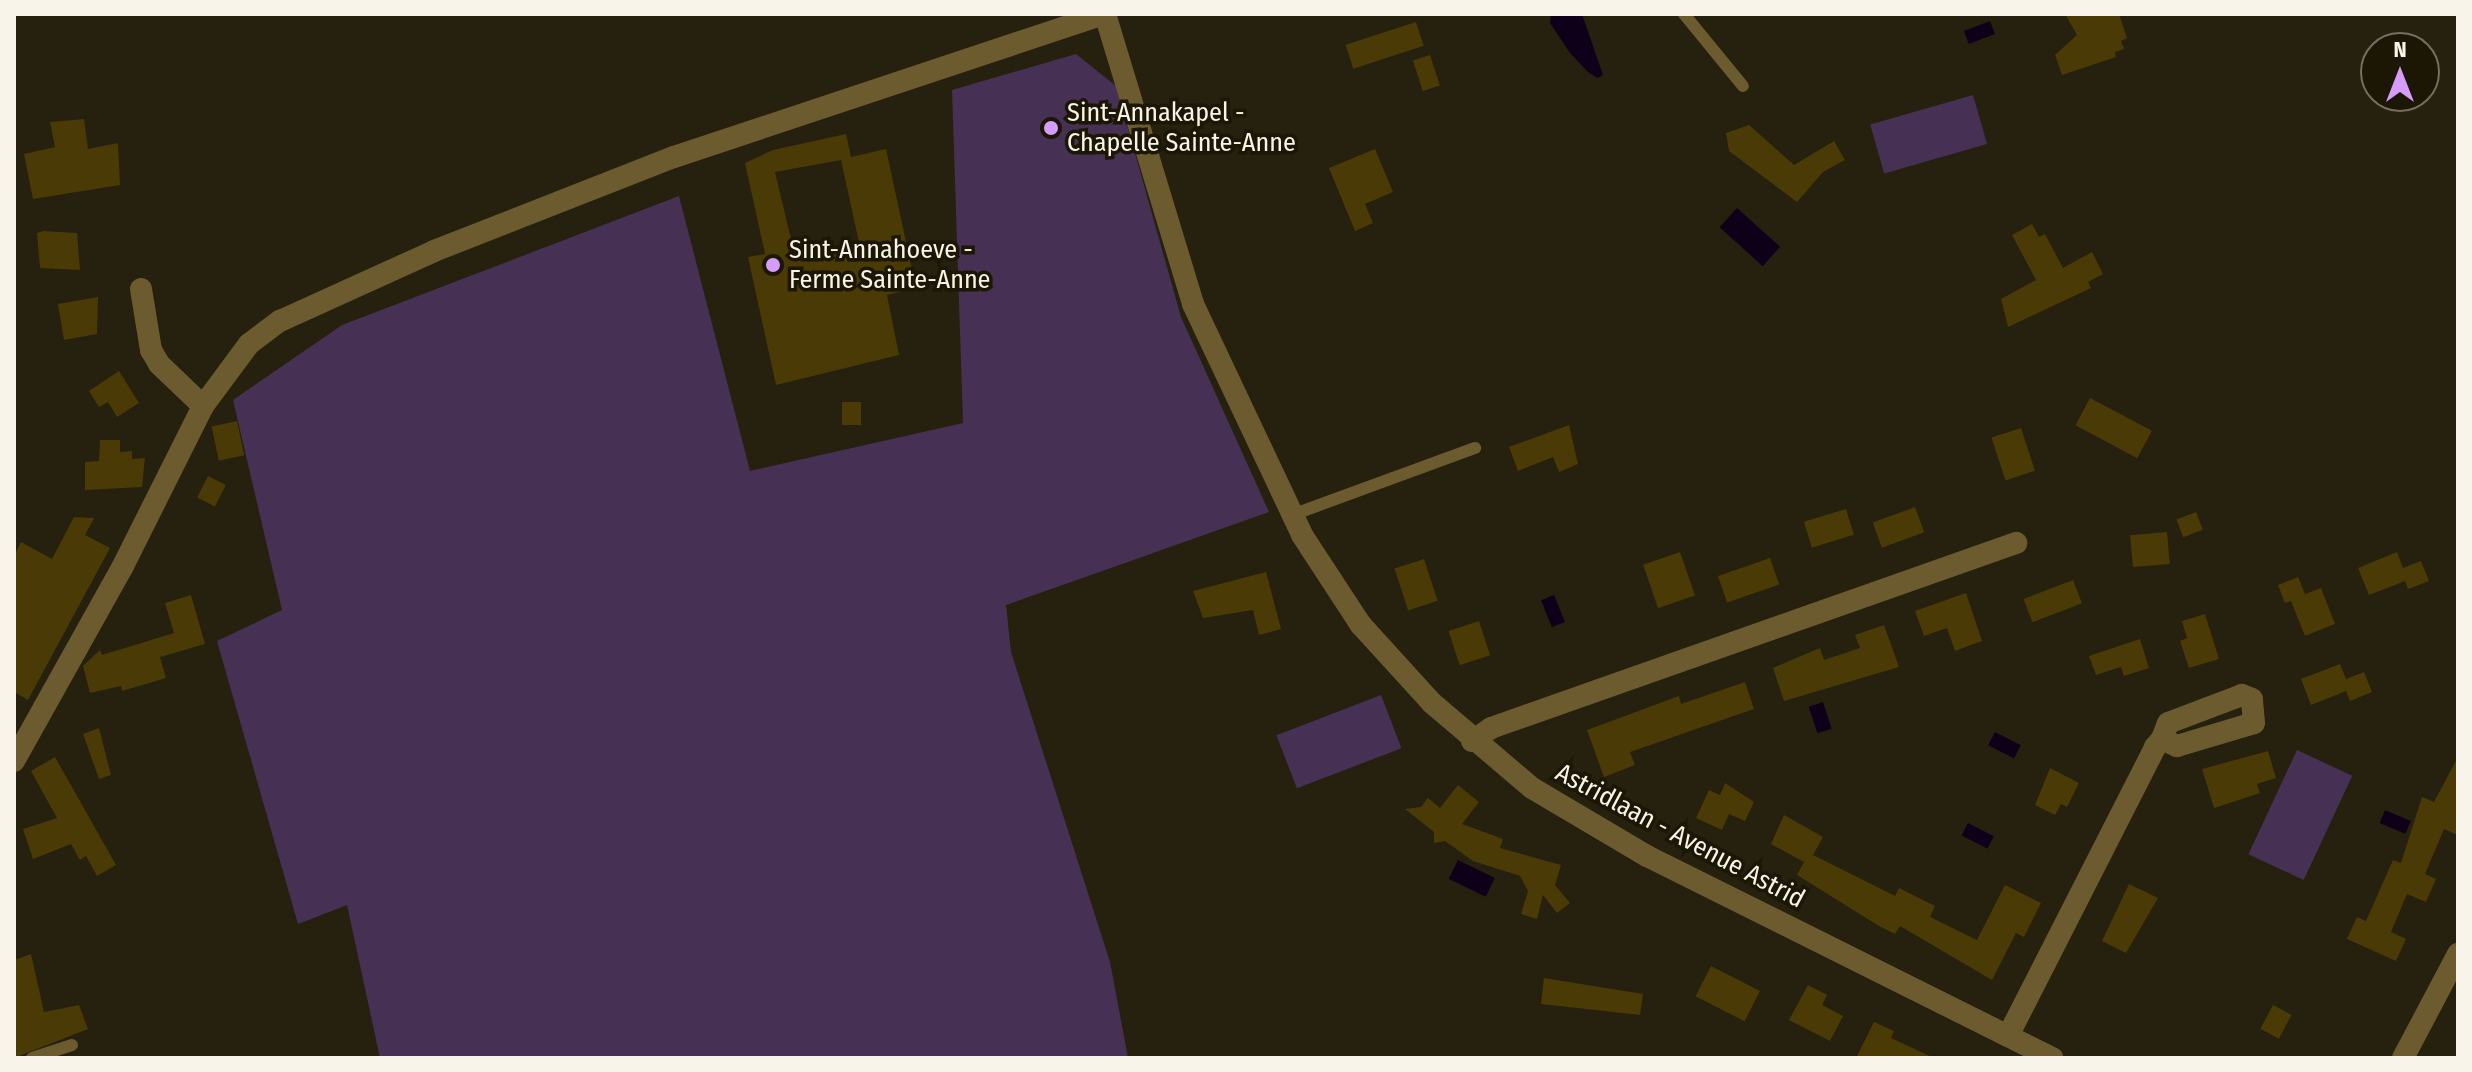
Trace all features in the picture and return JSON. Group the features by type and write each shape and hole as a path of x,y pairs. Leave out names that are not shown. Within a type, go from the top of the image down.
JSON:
{"street":[{"path":"14,761 122,568 203,406 249,344 310,304 671,158 1104,14"},
{"name":"Astridlaan - Avenue Astrid","path":"1104,14 1193,304 1292,515 1361,625 1472,741 1532,788 1647,856 2052,1058"},
{"path":"141,289 151,350 159,364 203,406"},
{"path":"1472,741 1491,728 2016,543"},
{"path":"2008,1036 2145,762 2162,739"},
{"path":"2403,1058 2458,954"}],"lane":[{"path":"1684,14 1743,86"},
{"path":"1292,515 1475,448"},
{"path":"32,1058 72,1045"}],"shaded area":[{"path":"1551,14 1582,14 1603,75 1598,78 1589,73 1570,53 1550,23"},
{"path":"1990,21 1995,34 1969,44 1964,31"},
{"path":"1076,54 1116,86 1181,317 1269,512 1006,605 1011,652 1110,962 1128,1058 380,1058 347,905 298,924 217,641 282,610 233,400 342,325 679,196 750,471 963,423 952,90"},
{"path":"1973,95 1987,144 1884,174 1870,124"},
{"path":"1737,208 1780,247 1763,266 1720,227"},
{"path":"1554,595 1565,622 1552,627 1541,600"},
{"path":"1381,695 1401,748 1297,788 1276,735"},
{"path":"1823,702 1832,729 1817,733 1809,707"},
{"path":"1995,732 2021,745 2014,759 1988,745"},
{"path":"2297,750 2352,776 2304,880 2248,854"},
{"path":"2385,810 2411,821 2405,834 2380,823"},
{"path":"1968,823 1994,836 1987,849 1962,835"},
{"path":"1458,860 1495,878 1486,897 1449,879"}],"building":[{"path":"2065,14 2119,14 2127,38 2121,41 2124,49 2115,52 2116,57 2062,75 2055,55 2077,35"},
{"path":"1416,22 1424,46 1353,69 1346,45"},
{"path":"1430,55 1440,85 1423,91 1413,61"},
{"path":"84,119 88,149 118,143 120,185 33,199 24,154 55,147 50,122"},
{"path":"1749,125 1794,165 1834,141 1845,160 1823,172 1797,202 1729,151 1726,133"},
{"name":"Sint-Annahoeve - Ferme Sainte-Anne","path":"846,134 851,157 886,149 916,288 887,295 899,355 776,385 748,257 765,254 745,163 773,150","holes":["841,160 860,247 796,260 775,172"]},
{"path":"1375,149 1393,192 1365,204 1373,223 1355,231 1329,168"},
{"path":"2032,224 2039,237 2045,234 2063,268 2092,252 2103,274 2088,282 2091,288 2008,327 2001,299 2036,280 2012,235"},
{"path":"37,233 77,233 80,270 40,268"},
{"path":"98,297 97,334 64,340 58,304"},
{"path":"119,371 139,403 117,417 108,402 99,407 89,391"},
{"path":"2090,398 2152,431 2137,458 2075,425"},
{"path":"842,402 861,402 861,425 842,425"},
{"path":"237,421 244,455 219,461 212,426"},
{"path":"1569,425 1578,464 1559,472 1553,457 1518,471 1509,447"},
{"path":"2021,428 2035,471 2005,480 1992,438"},
{"path":"100,440 120,440 120,452 132,451 132,459 145,458 142,487 85,490 85,462 99,461"},
{"path":"208,476 226,485 215,506 197,497"},
{"path":"1915,507 1924,532 1882,548 1873,522"},
{"path":"1846,509 1854,535 1812,548 1804,522"},
{"path":"2196,512 2203,530 2183,537 2176,520"},
{"path":"74,517 94,518 85,535 110,548 28,700 14,692 14,556 21,542 52,559"},
{"path":"2167,532 2170,564 2133,567 2130,535"},
{"path":"1680,552 1695,595 1658,608 1643,565"},
{"path":"2397,552 2403,568 2421,561 2429,581 2408,589 2405,581 2369,595 2358,568"},
{"path":"1770,558 1779,584 1727,602 1718,576"},
{"path":"1424,559 1438,601 1408,610 1395,569"},
{"path":"1266,572 1281,629 1259,635 1253,610 1203,618 1193,591"},
{"path":"2298,577 2305,594 2321,588 2335,624 2305,636 2291,601 2285,603 2278,585"},
{"path":"2073,580 2082,603 2032,622 2024,599"},
{"path":"1966,593 1982,641 1955,651 1947,628 1924,636 1915,611"},
{"path":"191,595 205,644 160,657 166,678 122,691 121,686 90,693 83,666 100,650 102,655 174,633 165,603"},
{"path":"2205,614 2219,659 2189,668 2180,641 2187,638 2182,621"},
{"path":"1479,621 1490,655 1460,665 1449,631"},
{"path":"1884,625 1899,667 1784,701 1773,668 1820,648 1824,660 1860,648 1855,635"},
{"path":"2140,639 2149,668 2124,676 2121,667 2096,675 2089,656"},
{"path":"2340,664 2346,679 2364,672 2372,692 2350,701 2346,691 2311,705 2301,679"},
{"path":"1745,682 1754,709 1630,752 1635,765 1604,777 1587,730 1679,696 1681,704"},
{"path":"99,728 111,775 99,779 83,734"},
{"path":"2268,751 2276,778 2257,784 2260,793 2214,808 2202,769"},
{"path":"55,757 116,865 97,876 86,856 80,860 71,844 33,859 23,829 57,818 31,771"},
{"path":"2458,757 2458,835 2444,829 2425,874 2436,879 2426,902 2407,894 2391,932 2406,939 2396,961 2347,939 2357,917 2366,921 2393,860 2401,863 2422,797 2434,802"},
{"path":"2050,768 2079,783 2067,807 2061,804 2055,815 2035,805"},
{"path":"1725,783 1754,802 1745,821 1729,814 1722,830 1696,818 1709,790 1720,795"},
{"path":"1458,785 1479,802 1462,824 1503,839 1500,848 1561,865 1555,885 1570,903 1557,913 1543,895 1537,919 1521,914 1528,891 1520,876 1473,861 1445,841 1434,843 1434,832 1405,809 1421,807 1428,798 1440,808"},
{"path":"1784,815 1823,837 1813,855 1895,896 1899,888 1935,906 1930,917 1977,940 2005,885 2041,903 2024,937 2016,933 1992,980 1900,926 1895,934 1879,926 1797,875 1804,862 1771,844"},
{"path":"2129,884 2158,898 2126,953 2102,941"},
{"path":"31,954 44,1012 79,1005 88,1029 14,1058 14,960"},
{"path":"1711,966 1760,991 1745,1021 1696,996"},
{"path":"1544,978 1643,994 1640,1015 1541,1004"},
{"path":"1808,985 1827,995 1822,1005 1843,1016 1830,1041 1789,1020"},
{"path":"2273,1005 2292,1015 2279,1039 2260,1029"},
{"path":"1874,1022 1894,1031 1891,1038 1934,1058 1856,1058"}],"place":[{"name":"Sint-Annakapel - Chapelle Sainte-Anne","path":"1051,128"},
{"name":"Sint-Annahoeve - Ferme Sainte-Anne","path":"773,265"}]}
